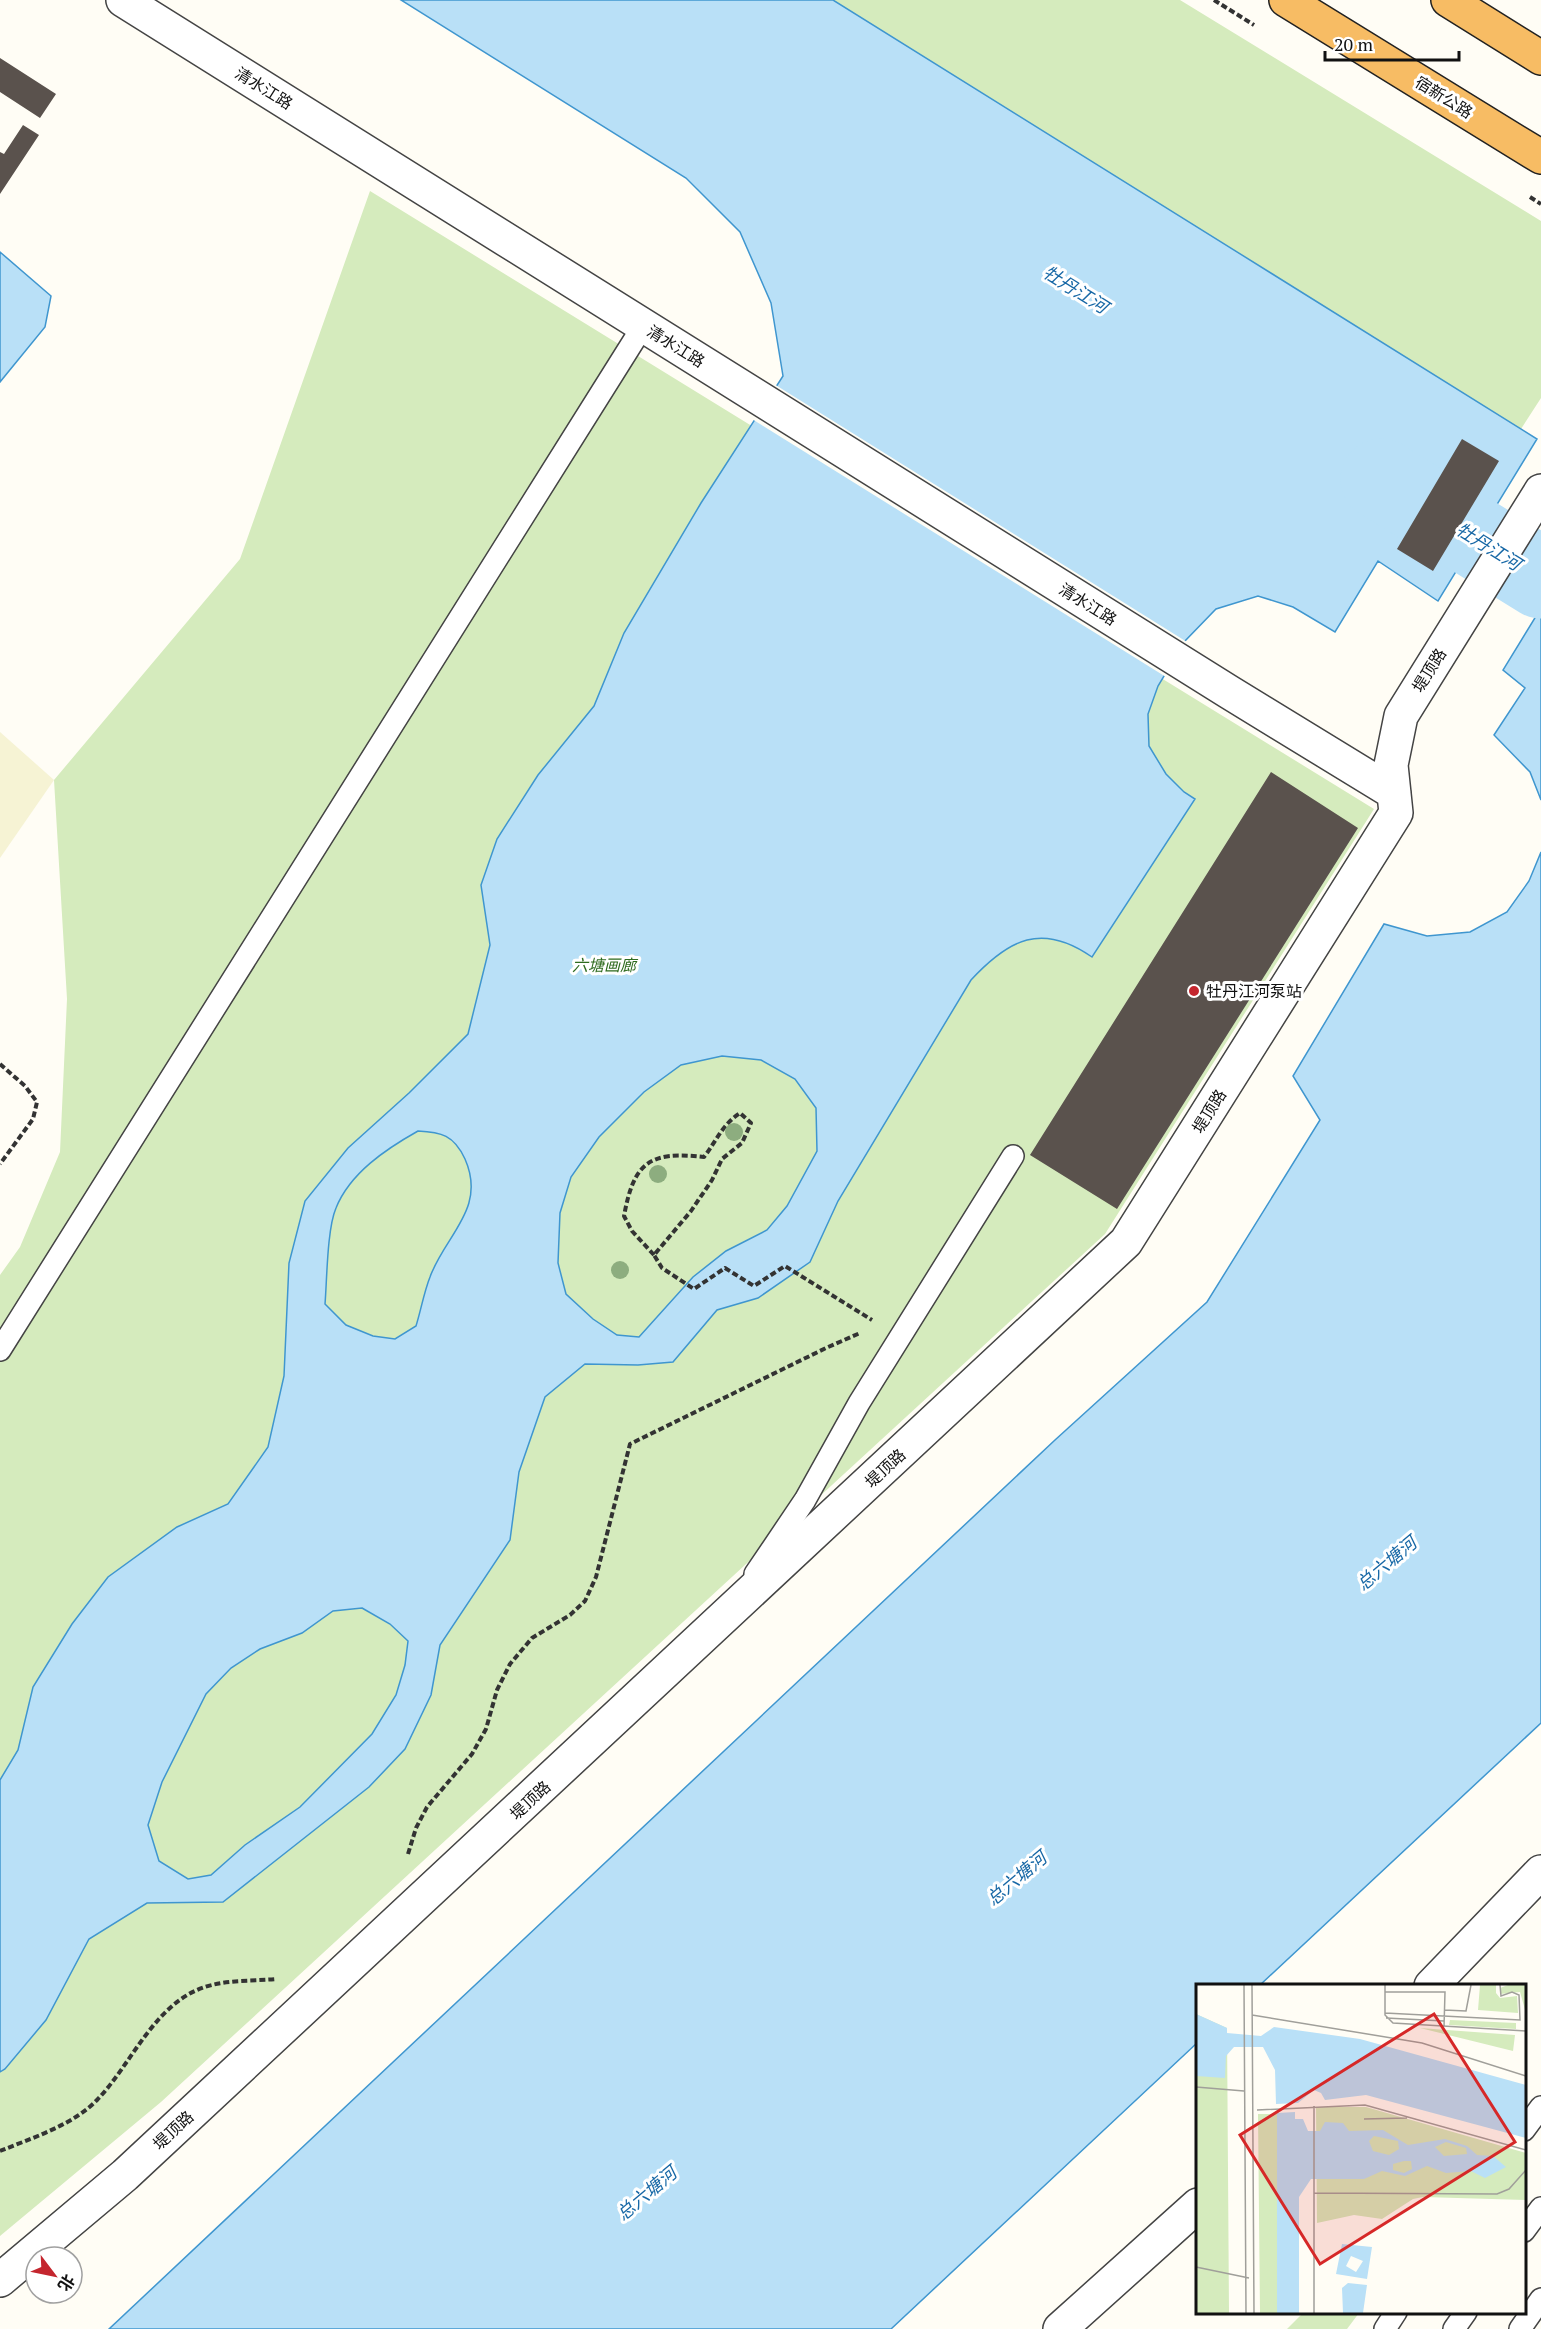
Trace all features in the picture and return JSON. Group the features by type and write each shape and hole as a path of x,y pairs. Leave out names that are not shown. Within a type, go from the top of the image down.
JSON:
{"highway":[{"name":"宿新公路","path":"1286,0 1541,157"},
{"path":"1448,0 1541,58"}],"street":[{"name":"清水江路","path":"123,0 1229,692 1394,792"},
{"name":"堤顶路","path":"0,2280 125,2175 1126,1242 1396,813 1391,765 1401,716 1541,490"},
{"path":"1433,1984 1541,1872"},
{"path":"1060,2329 1196,2206"}],"lane":[{"path":"0,1350 644,326"},
{"path":"726,1617 806,1500 860,1403 1013,1156"},
{"path":"1526,2127 1541,2107"},
{"path":"1526,2227 1541,2208"},
{"path":"1520,2329 1541,2299"},
{"path":"1384,2329 1395,2314"},
{"path":"1454,2329 1465,2314"}],"path":[{"path":"0,1064 25,1086 37,1102 33,1119 0,1164"},
{"path":"654,1255 691,1210 712,1180 722,1159 742,1143 751,1123 740,1113 726,1122 716,1142 704,1157 678,1154 657,1159 638,1171 629,1190 624,1216 632,1231 654,1255 662,1268 694,1289 725,1268 754,1286 785,1266 900,1338"},
{"path":"405,1864 416,1828 427,1807 472,1754 486,1729 497,1690 510,1664 532,1638 570,1615 585,1601 596,1577 630,1444 826,1348 880,1325"},
{"path":"0,2151 57,2128 96,2102 163,2016 187,1995 212,1985 282,1978"}],"shaded area":[{"path":"0,732 54,780 0,858"}],"green space":[{"path":"833,0 1180,0 1541,221 1541,398 1521,429"},
{"name":"六塘画廊","path":"370,191 1374,809 1105,1234 161,2102 0,2236 0,1275 20,1247 60,1152 67,999 54,780 240,559"},
{"path":"1302,2314 1358,2314 1347,2329 1287,2329"}],"water":[{"path":"401,0 833,0 1537,439 1438,601 1378,561 1335,632 1293,607 1258,596 1216,609 1185,641 1158,686 1148,714 1149,746 1166,774 1184,792 1195,799 1092,957 1074,946 1057,940 1042,938 1027,940 999,954 971,980 838,1201 810,1262 758,1298 717,1310 673,1362 638,1365 585,1364 545,1397 519,1472 510,1540 440,1645 431,1695 405,1749 369,1787 223,1902 147,1903 89,1939 46,2020 0,2072 0,1780 18,1750 33,1687 72,1624 108,1577 177,1527 228,1504 268,1447 284,1376 289,1263 305,1201 348,1148 409,1093 468,1034 490,945 481,885 497,839 538,775 594,706 624,633 701,503 783,376 771,303 740,232 686,178","holes":["722,1056 761,1060 795,1079 816,1108 817,1151 787,1206 767,1230 726,1251 693,1277 639,1337 617,1335 593,1319 566,1294 558,1263 560,1213 571,1177 599,1137 644,1092 681,1065","418,1131 434,1132 451,1140 465,1159 471,1193 468,1207 430,1277 416,1326 395,1339 373,1336 346,1325 325,1304 329,1241 333,1217 342,1195 370,1163","362,1608 390,1624 408,1641 405,1665 396,1695 372,1734 300,1807 245,1845 211,1875 188,1879 159,1861 148,1825 162,1782 206,1694 231,1668 260,1649 302,1633 333,1611"]},
{"path":"0,252 51,296 45,327 0,382"},
{"path":"1541,608 1541,800 1530,772 1494,735 1525,688 1503,670"},
{"name":"总六塘河","path":"1541,852 1541,1723 1261,1984 1196,1984 1196,2044 891,2329 109,2329 1055,1440 1207,1302 1320,1120 1293,1076 1384,924 1427,936 1470,932 1507,912 1529,881"}],"pier":[{"path":"774,384 1187,642 1166,677 752,419"}],"building":[{"path":"0,58 56,94 40,118 0,92"},
{"path":"23,125 39,135 0,194 0,152 4,154"},
{"path":"1462,439 1499,461 1433,571 1397,549"},
{"name":"牡丹江河泵站","path":"1271,772 1358,828 1117,1209 1030,1155"}],"waterway":[{"name":"牡丹江河","path":"1381,479 1541,578"}],"place":[{"name":"牡丹江河泵站","path":"1194,991"}]}
